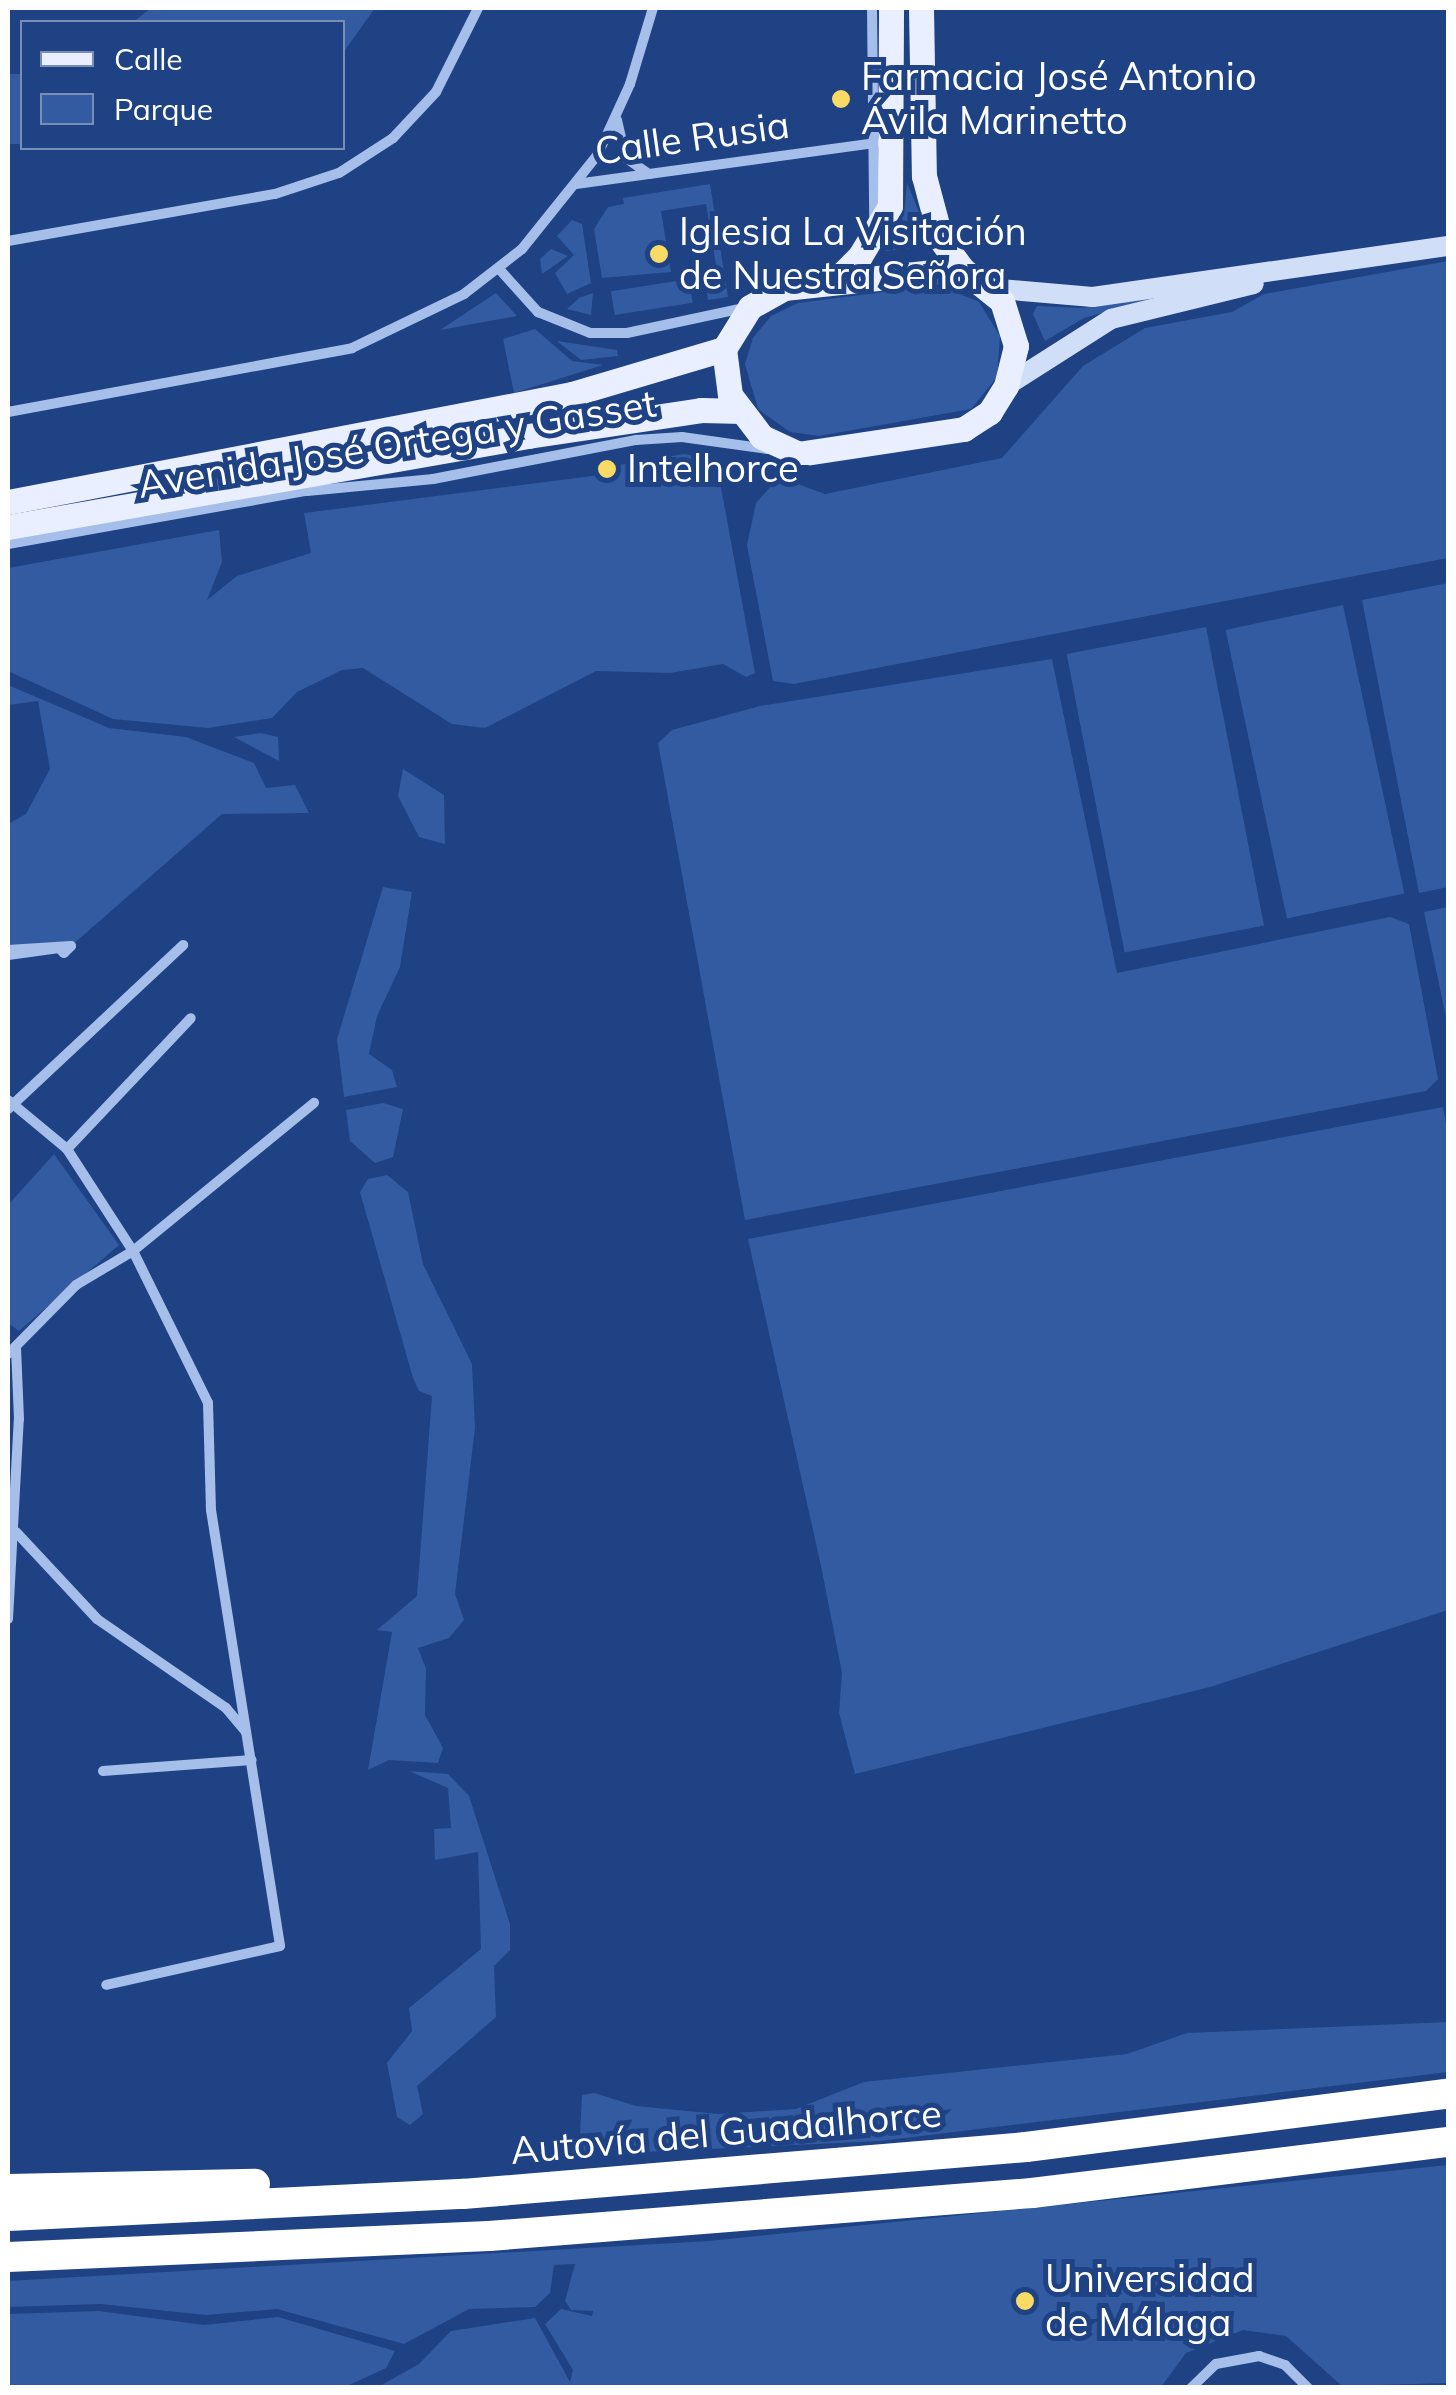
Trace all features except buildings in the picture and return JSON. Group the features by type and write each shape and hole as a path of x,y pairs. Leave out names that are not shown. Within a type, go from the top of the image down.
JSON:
{"highway":[{"name":"Autovía del Guadalhorce","path":"8,2216 462,2194 663,2178 1026,2147 1448,2094"},
{"path":"8,2257 490,2236 916,2202 1448,2142"},
{"path":"8,2188 663,2178"}],"main road":[{"path":"838,278 890,206 895,176 892,8"},
{"path":"920,8 924,176 941,240 962,269 1002,300 1016,346 1006,386 990,412 964,429 800,454 762,437 730,395 724,350 750,307 784,288 838,278 962,269"},
{"path":"988,288 1093,298 1448,246"},
{"path":"1006,386 1111,319 1328,266"},
{"name":"Avenida José Ortega y Gasset","path":"8,502 572,394 724,350"},
{"name":"Avenida José Ortega y Gasset","path":"8,527 528,436 701,410 742,411"}],"street":[{"path":"8,241 274,194 338,173 393,138 436,92 478,8"},
{"path":"8,412 352,348 428,315 500,270 576,184 617,119 652,8"},
{"path":"872,8 876,143 873,233"},
{"path":"617,119 626,158 649,174"},
{"name":"Calle Rusia","path":"576,184 876,143"},
{"path":"500,270 538,312 590,333 627,333 750,307"},
{"name":"Avenida José Ortega y Gasset","path":"8,544 306,491 433,479 636,440 682,437 800,454"},
{"path":"106,1985 280,1946 211,1510 208,1403 133,1251 66,1150 10,1104 183,945"},
{"path":"71,946 64,953 59,948 8,952 71,946"},
{"path":"66,1150 191,1018"},
{"path":"8,1619 16,1532 12,1351 76,1286 133,1251 314,1103"},
{"path":"16,1532 97,1619 226,1708 246,1732"},
{"path":"103,1771 252,1760"},
{"path":"1191,2388 1216,2364 1259,2356 1285,2365 1308,2388"}],"green space":[{"path":"151,8 375,8 345,50 345,20 136,20"},
{"path":"8,74 20,74 20,144 8,144"},
{"path":"907,183 933,246 885,251 904,215"},
{"path":"710,184 728,297 708,300 703,268 716,265 706,204 661,211 671,272 602,278 594,229 608,207 624,204 623,198"},
{"path":"572,220 582,224 591,283 567,294 555,273 574,255 557,236"},
{"path":"551,249 568,256 542,274 540,259"},
{"path":"1448,261 1448,558 794,684 773,681 747,545 756,503 779,477 825,494 1002,458 1083,366 1145,328 1232,312 1264,294"},
{"path":"689,279 693,303 615,315 611,291"},
{"path":"938,285 979,302 1000,336 997,377 971,409 819,436 790,432 758,409 745,364 753,338 771,316 798,303"},
{"path":"1199,286 1084,318 1045,341 1033,314 1037,306 1083,308"},
{"path":"496,293 517,316 440,330"},
{"path":"593,293 591,315 567,309 579,298"},
{"path":"535,329 572,361 603,365 514,393 503,339"},
{"path":"557,341 617,350 618,356 581,360"},
{"path":"684,454 716,460 755,673 746,677 723,664 670,673 596,671 485,728 452,724 363,668 342,670 297,692 272,718 208,728 113,719 8,671 8,568 219,530 222,562 207,600 237,576 311,553 304,513 600,475 612,466"},
{"path":"1448,583 1448,887 1419,893 1362,600"},
{"path":"1343,605 1404,894 1287,919 1226,630"},
{"path":"1206,627 1264,925 1125,953 1067,654"},
{"path":"1052,659 1117,973 1390,917 1409,924 1438,1079 1426,1091 745,1220 658,743 672,730 760,706"},
{"path":"8,685 109,728 186,737 254,763 266,788 295,785 309,813 222,814 71,946 8,950 8,824 26,814 50,769 38,701 8,705"},
{"path":"261,733 278,737 279,761 234,737"},
{"path":"403,769 444,795 445,844 419,837 398,796"},
{"path":"383,887 412,892 400,967 377,1016 369,1054 392,1070 397,1087 344,1097 337,1039"},
{"path":"1448,907 1448,1027 1424,912"},
{"path":"383,1103 403,1109 393,1157 375,1163 350,1141 346,1110"},
{"path":"1443,1107 1448,1135 1448,1610 1210,1687 855,1774 839,1713 842,1673 821,1566 748,1239"},
{"path":"54,1154 119,1245 19,1331 8,1323 8,1205"},
{"path":"387,1175 408,1192 423,1264 472,1364 475,1428 455,1594 464,1620 449,1638 418,1648 426,1669 425,1715 443,1748 438,1763 389,1760 368,1770 392,1632 377,1630 417,1596 432,1396 419,1391 413,1378 360,1192 368,1179"},
{"path":"409,1771 448,1774 469,1796 510,1924 510,1950 494,1966 496,2017 417,2086 423,2114 410,2125 397,2117 387,2063 412,2031 409,2008 481,1949 478,1852 435,1860 434,1829 451,1828 448,1788"},
{"path":"1448,2022 1448,2072 880,2141 579,2155 582,2095 594,2093 636,2106 718,2114 796,2109 864,2082 1127,2054 1187,2033"},
{"path":"1448,2165 1448,2383 1342,2386 1286,2336 1243,2330 1186,2353 1161,2387 378,2387 419,2364 451,2331 535,2318 570,2382 573,2370 545,2324 561,2309 592,2316 593,2311 571,2310 565,2301 575,2264 554,2265 550,2293 535,2307 469,2309 404,2344 277,2309 206,2315 101,2304 8,2307 8,2281 709,2241"},
{"path":"99,2311 204,2325 278,2317 395,2351 386,2368 345,2387 8,2387 8,2314"}],"place":[{"name":"Farmacia José Antonio Ávila Marinetto","path":"841,99"},
{"name":"Iglesia La Visitación de Nuestra Señora","path":"659,254"},
{"name":"Intelhorce","path":"607,469"},
{"name":"Universidad de Málaga","path":"1025,2301"}]}
